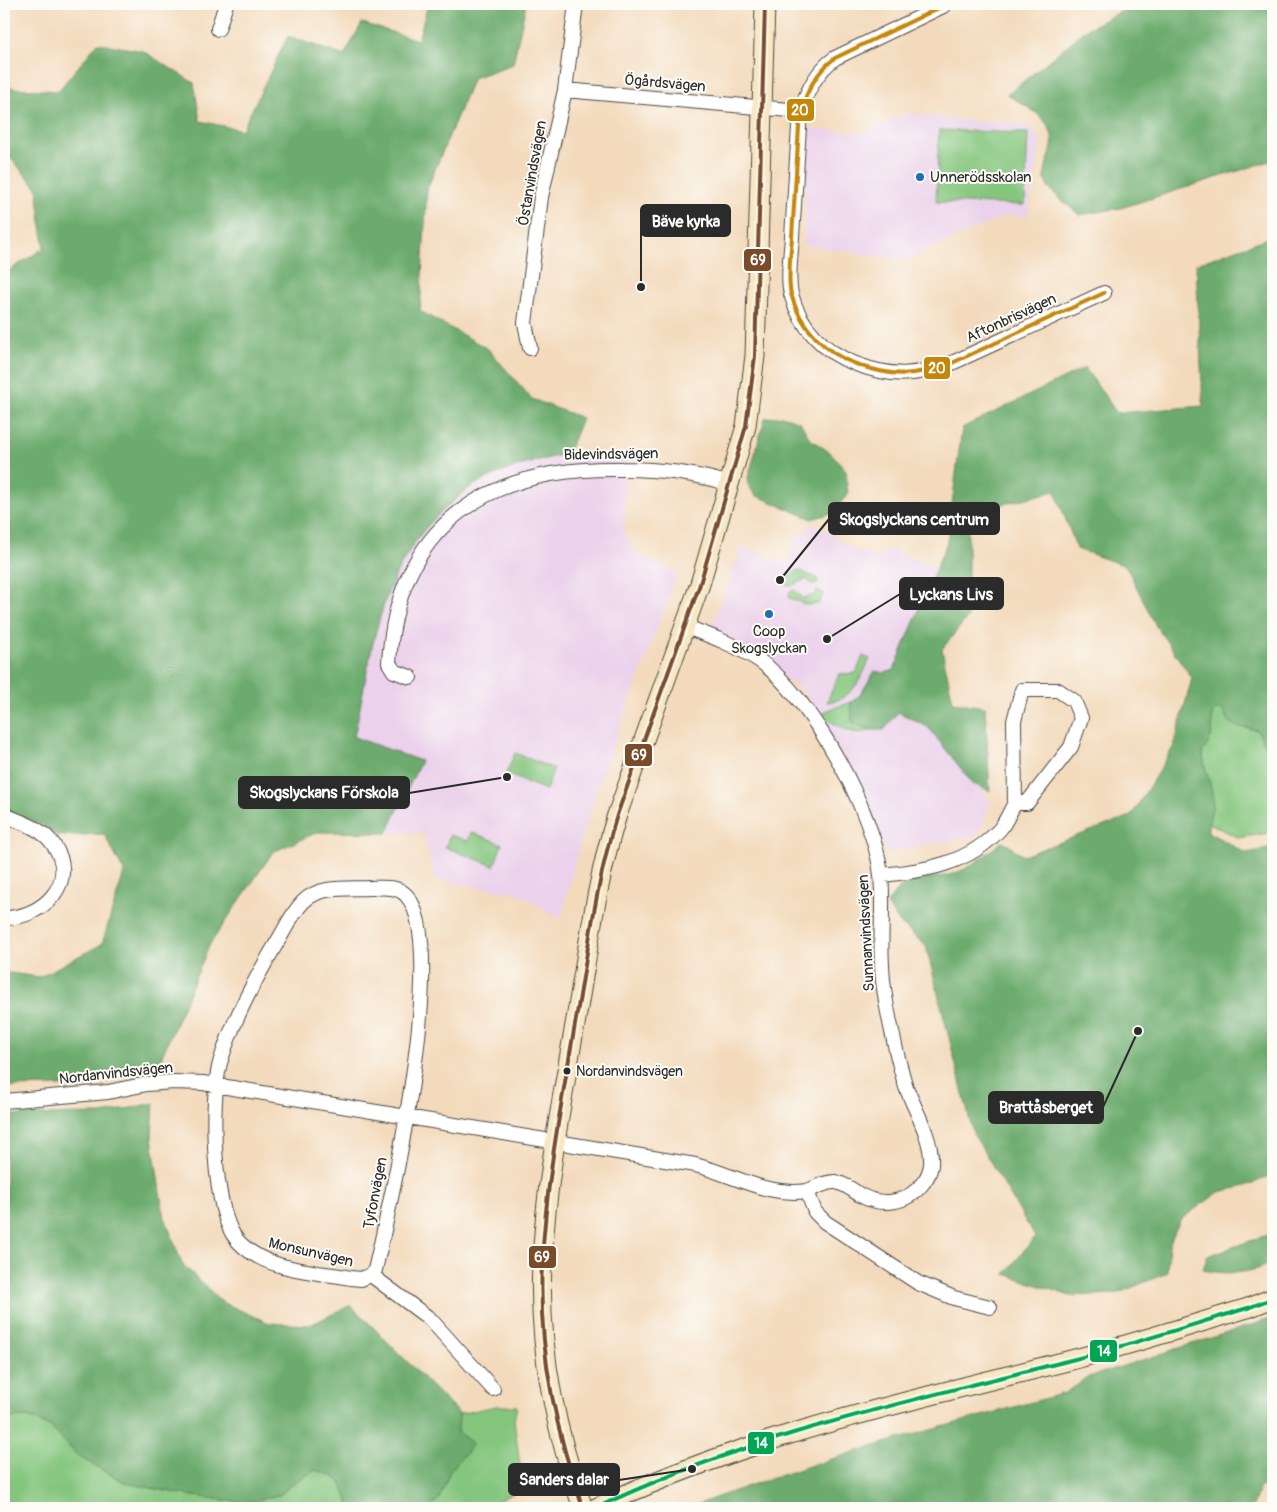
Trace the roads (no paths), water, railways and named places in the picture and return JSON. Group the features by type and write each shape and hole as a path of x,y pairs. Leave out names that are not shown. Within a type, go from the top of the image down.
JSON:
{"street":[{"path":"218,29 226,4"},
{"name":"Östanvindsvägen","path":"530,348 526,323 541,197 565,90 576,4"},
{"path":"583,1508 566,1462 551,1394 542,1308 542,1264 546,1206 590,929 606,854 617,815 686,627 746,426 756,356 765,4"},
{"path":"800,111 815,78 835,58 943,6"},
{"name":"Ögårdsvägen","path":"565,90 800,111"},
{"name":"Aftonbrisvägen","path":"800,111 791,292 805,326 828,349 844,360 887,373 905,376 926,372 952,363 1104,293"},
{"name":"Bidevindsvägen","path":"410,677 394,670 389,663 394,617 402,592 424,548 439,530 466,507 520,480 556,472 593,468 665,469 730,484"},
{"name":"Sunnanvindsvägen","path":"686,627 735,647 761,662 780,678 805,706 858,801 869,828 881,875 884,992 900,1069 928,1144 929,1172 916,1191 900,1200 888,1203 871,1199 837,1182 826,1183 807,1191"},
{"path":"881,875 930,869 957,860 975,851 999,830 1016,803 1014,721 1022,690 1058,690 1068,695 1079,710 1081,718 1077,733 1071,747 1027,803 1016,803"},
{"path":"4,815 42,832 58,852 61,866 56,892 43,908 16,918 4,918"},
{"name":"Monsunvägen","path":"405,1116 421,1025 421,938 416,911 408,897 395,889 326,890 303,901 248,992 220,1063 217,1086 216,1174 224,1211 237,1240 256,1256 268,1262 351,1278 361,1279 370,1275 430,1319 493,1389"},
{"name":"Nordanvindsvägen","path":"4,1100 108,1092 174,1082 217,1086 556,1140 695,1165 785,1194 807,1191"},
{"name":"Tyfonvägen","path":"370,1275 375,1270 393,1193 405,1116"},
{"path":"807,1191 815,1212 825,1222 899,1272 941,1294 990,1306"},
{"path":"1248,1308 1273,1293"},
{"path":"596,1508 656,1482 802,1432 980,1382 1085,1357 1248,1308 1273,1298"}],"place":[{"name":"Unnerödsskolan","path":"920,177"},
{"name":"Bäve kyrka","path":"641,287"},
{"name":"Skogslyckans centrum","path":"780,580"},
{"name":"Coop Skogslyckan","path":"769,614"},
{"name":"Lyckans Livs","path":"827,639"},
{"name":"Skogslyckans Förskola","path":"507,777"},
{"name":"Brattåsberget","path":"1138,1031"},
{"name":"Nordanvindsvägen","path":"567,1071"},
{"name":"Sanders dalar","path":"692,1469"}]}
